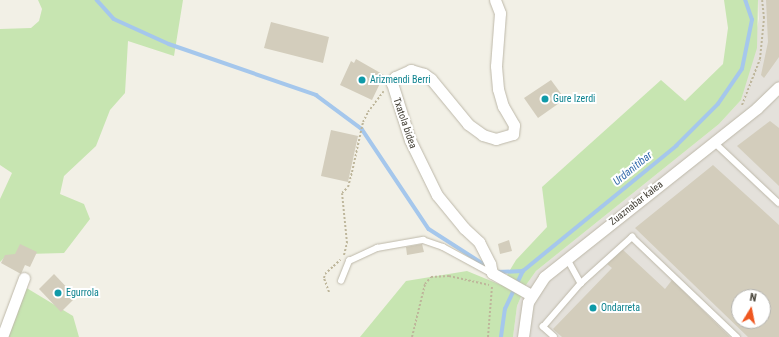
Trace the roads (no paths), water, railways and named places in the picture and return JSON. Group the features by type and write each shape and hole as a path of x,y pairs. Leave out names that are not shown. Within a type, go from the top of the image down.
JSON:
{"street":[{"name":"Txatola bidea","path":"492,273 490,264 479,242 452,214 425,172 400,115 392,83 395,77 411,70 424,74 431,79 468,124 483,135 496,139 513,134 514,125 503,106 498,89 496,66 500,13 495,0"},
{"name":"Zuaznabar kalea","path":"523,337 527,292 567,258 746,117 779,87"},
{"path":"492,273 527,292"},
{"path":"2,337 24,278"}],"lane":[{"path":"714,142 779,203"},
{"path":"554,337 543,327 581,283 632,237 737,337"},
{"path":"341,281 350,262 377,248 423,240 443,247 492,273"},
{"path":"567,258 574,266 581,283"}],"waterway":[{"path":"97,0 114,19 169,44 316,95 362,129 429,229 485,265"},
{"name":"Urdanitibar","path":"501,337 505,309 523,271 676,146 718,104 742,69 752,20 745,0"},
{"path":"498,272 523,271"}],"place":[{"name":"Arizmendi Berri","path":"362,80"},
{"name":"Gure Izerdi","path":"545,99"},
{"name":"Egurrola","path":"58,293"},
{"name":"Ondarreta","path":"593,308"}]}
